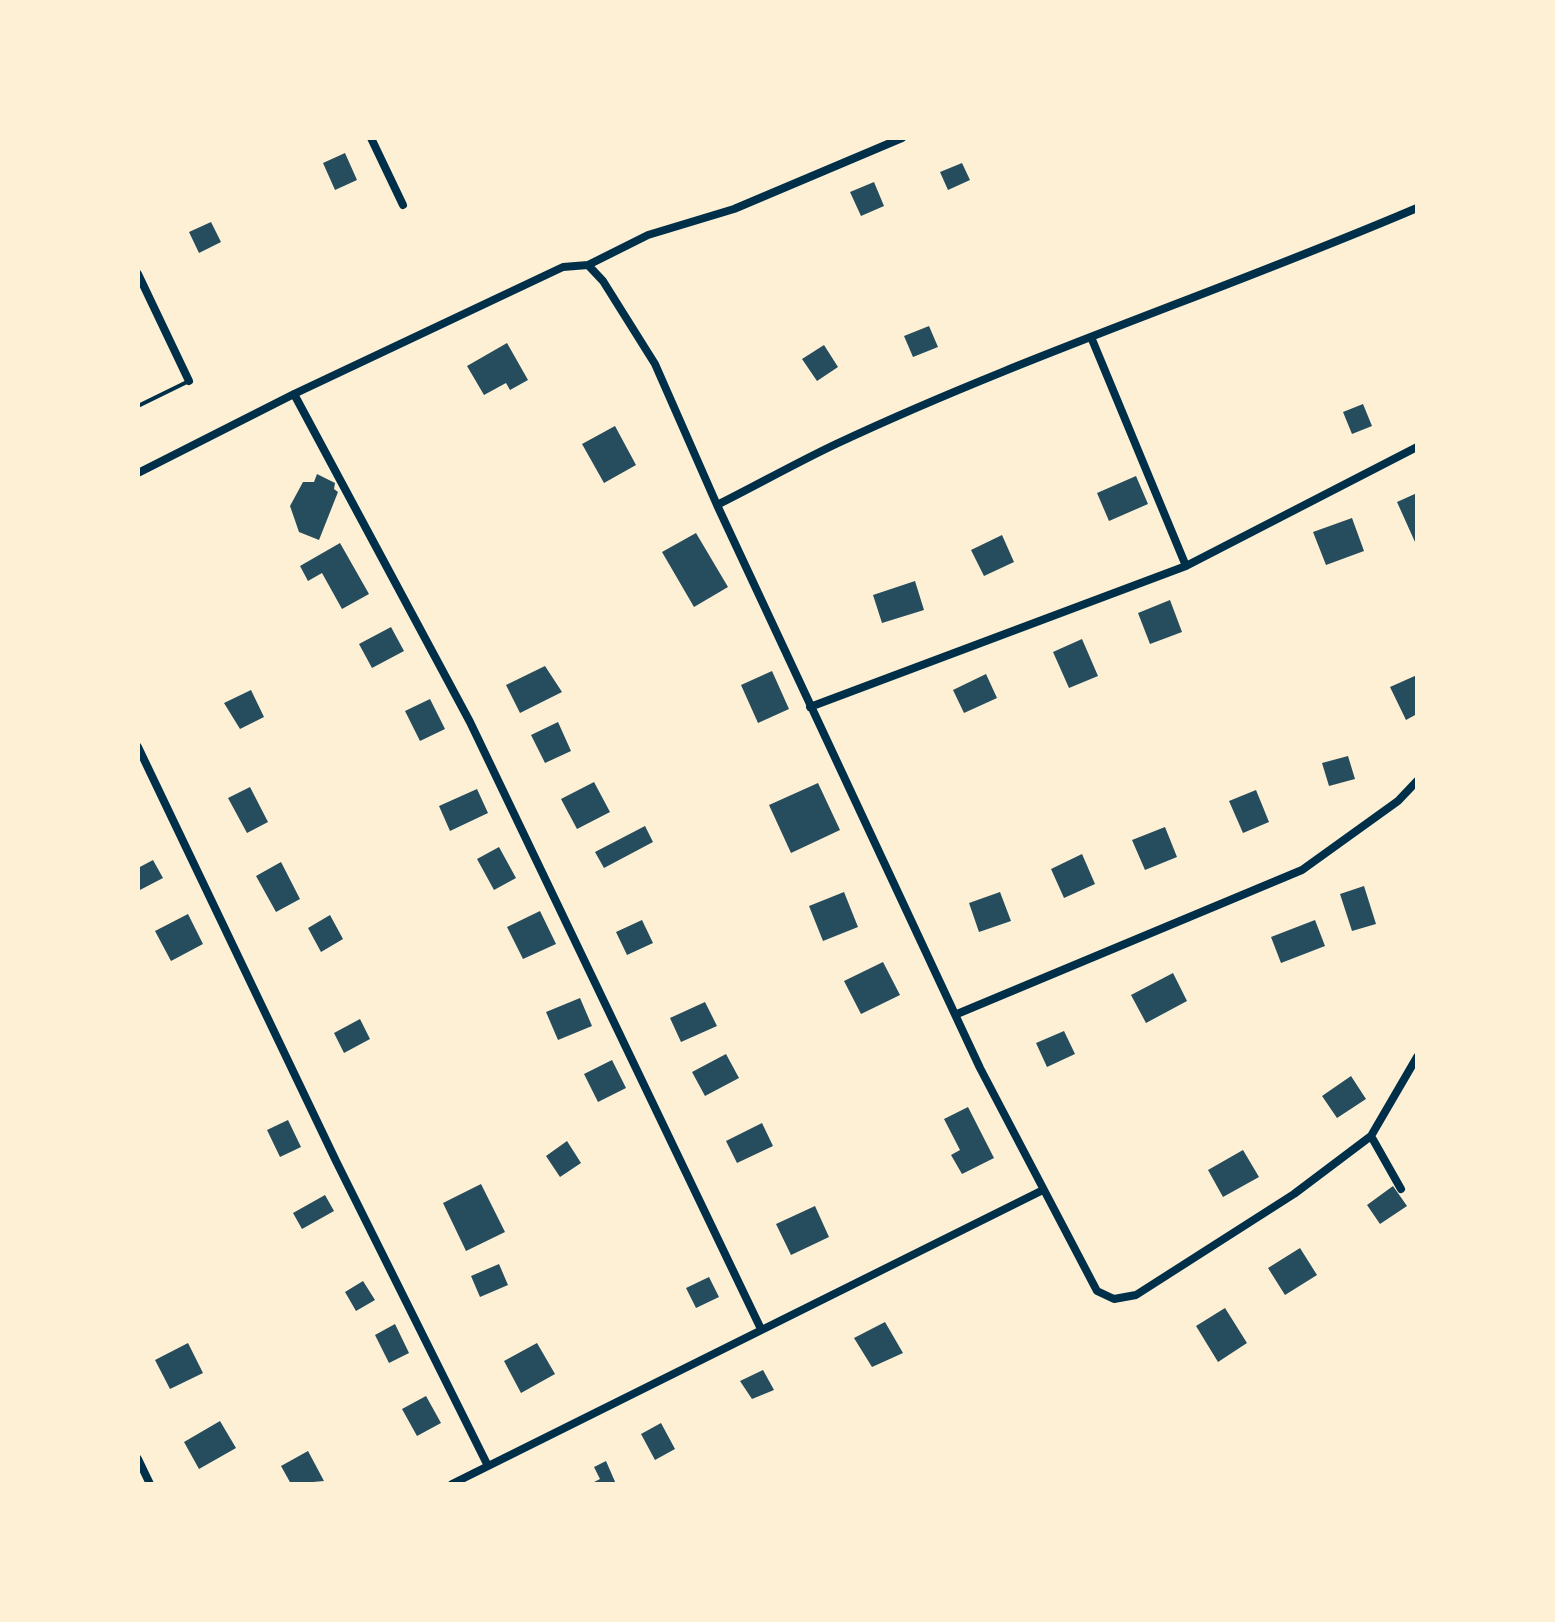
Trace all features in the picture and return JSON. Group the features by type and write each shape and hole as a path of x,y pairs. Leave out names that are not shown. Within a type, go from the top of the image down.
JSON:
{"street":[{"path":"371,138 403,205"},
{"path":"138,473 294,394 563,267 588,265 648,235 734,209 902,138"},
{"path":"717,505 837,444 1091,337 1321,249 1417,208"},
{"path":"588,265 603,281 655,364 810,707 1043,1190 1097,1291 1114,1299 1136,1295 1294,1194 1371,1136 1417,1057"},
{"path":"138,274 189,381"},
{"path":"1091,337 1186,566"},
{"path":"294,394 470,722 761,1329"},
{"path":"810,707 1186,566 1417,447"},
{"path":"138,747 336,1161 488,1466"},
{"path":"957,1014 1302,870 1398,801 1417,781"},
{"path":"1371,1136 1401,1189"},
{"path":"452,1484 1043,1190"},
{"path":"138,1459 150,1484"}],"lane":[{"path":"138,406 189,381"}],"building":[{"path":"345,153 357,180 335,190 323,163"},
{"path":"962,163 970,180 948,190 940,172"},
{"path":"874,182 884,206 861,216 850,192"},
{"path":"211,222 221,242 199,253 189,232"},
{"path":"929,326 938,347 913,357 904,336"},
{"path":"507,343 528,380 510,390 506,383 484,395 467,366"},
{"path":"824,345 838,367 817,381 802,359"},
{"path":"1363,404 1372,426 1352,434 1343,412"},
{"path":"615,426 636,465 604,483 582,444"},
{"path":"317,474 335,483 334,489 338,492 319,540 299,532 290,506 303,482 314,482"},
{"path":"1136,476 1148,504 1109,521 1097,493"},
{"path":"1417,493 1417,541 1415,542 1397,502"},
{"path":"1352,518 1364,551 1326,565 1313,532"},
{"path":"696,533 728,587 694,607 662,552"},
{"path":"1002,535 1014,562 984,576 971,550"},
{"path":"340,543 369,594 342,609 322,573 308,581 300,566"},
{"path":"915,581 924,610 882,623 873,595"},
{"path":"1170,600 1182,632 1150,644 1138,613"},
{"path":"391,627 404,651 372,668 359,644"},
{"path":"1082,639 1098,676 1069,688 1053,652"},
{"path":"545,666 562,692 520,713 506,685"},
{"path":"772,671 789,709 758,723 741,685"},
{"path":"986,674 997,698 964,713 953,690"},
{"path":"1417,675 1417,714 1406,720 1390,687"},
{"path":"251,690 264,717 240,729 224,703"},
{"path":"430,699 445,729 420,741 405,711"},
{"path":"558,722 571,751 545,763 531,735"},
{"path":"1348,756 1355,779 1329,786 1322,763"},
{"path":"594,782 610,812 577,829 561,799"},
{"path":"818,783 840,830 791,853 769,805"},
{"path":"250,787 268,822 247,833 228,798"},
{"path":"477,789 488,813 450,831 439,806"},
{"path":"1256,790 1269,822 1243,833 1229,801"},
{"path":"645,826 653,842 604,868 595,852"},
{"path":"1165,827 1177,857 1145,870 1132,840"},
{"path":"499,847 516,878 494,890 477,859"},
{"path":"1082,854 1095,884 1064,898 1051,869"},
{"path":"153,860 163,878 138,891 138,868"},
{"path":"281,862 300,899 276,912 256,876"},
{"path":"1364,886 1376,924 1352,931 1340,894"},
{"path":"844,892 858,927 823,941 809,906"},
{"path":"1000,892 1011,921 979,932 969,903"},
{"path":"540,911 556,944 523,959 507,927"},
{"path":"188,914 203,944 171,961 155,931"},
{"path":"330,915 343,939 321,952 308,928"},
{"path":"642,920 653,943 627,955 616,932"},
{"path":"1315,920 1325,946 1281,963 1271,937"},
{"path":"883,962 900,995 861,1014 844,981"},
{"path":"1173,973 1187,1001 1146,1023 1131,995"},
{"path":"580,998 592,1026 558,1040 546,1012"},
{"path":"705,1002 717,1026 681,1042 670,1018"},
{"path":"360,1019 370,1039 344,1053 334,1033"},
{"path":"1064,1031 1075,1054 1047,1067 1036,1043"},
{"path":"726,1054 739,1078 705,1096 692,1072"},
{"path":"612,1060 626,1088 598,1102 584,1074"},
{"path":"1351,1076 1366,1099 1337,1118 1322,1096"},
{"path":"968,1107 994,1158 962,1174 951,1155 960,1150 944,1119"},
{"path":"288,1120 301,1147 280,1157 267,1130"},
{"path":"762,1123 773,1146 737,1163 726,1141"},
{"path":"567,1141 581,1163 560,1177 546,1156"},
{"path":"1243,1150 1259,1177 1223,1197 1208,1170"},
{"path":"481,1184 505,1232 466,1251 443,1203"},
{"path":"1393,1186 1407,1206 1380,1224 1367,1205"},
{"path":"325,1195 334,1211 302,1229 293,1213"},
{"path":"815,1206 829,1237 791,1255 776,1224"},
{"path":"1300,1248 1317,1275 1285,1295 1268,1268"},
{"path":"499,1264 508,1285 480,1297 471,1276"},
{"path":"709,1277 719,1297 696,1308 686,1288"},
{"path":"363,1281 375,1300 356,1311 345,1292"},
{"path":"1225,1308 1247,1343 1218,1362 1196,1326"},
{"path":"885,1322 903,1353 872,1367 854,1338"},
{"path":"395,1324 409,1353 389,1363 375,1335"},
{"path":"188,1343 203,1373 170,1389 155,1360"},
{"path":"537,1343 555,1374 521,1393 504,1361"},
{"path":"763,1370 774,1390 752,1399 740,1381"},
{"path":"426,1396 441,1423 417,1436 402,1409"},
{"path":"220,1421 236,1448 199,1469 184,1442"},
{"path":"661,1423 675,1449 655,1460 641,1434"},
{"path":"308,1451 324,1481 291,1484 281,1466"},
{"path":"606,1461 616,1484 590,1484 600,1479 594,1467"}]}
